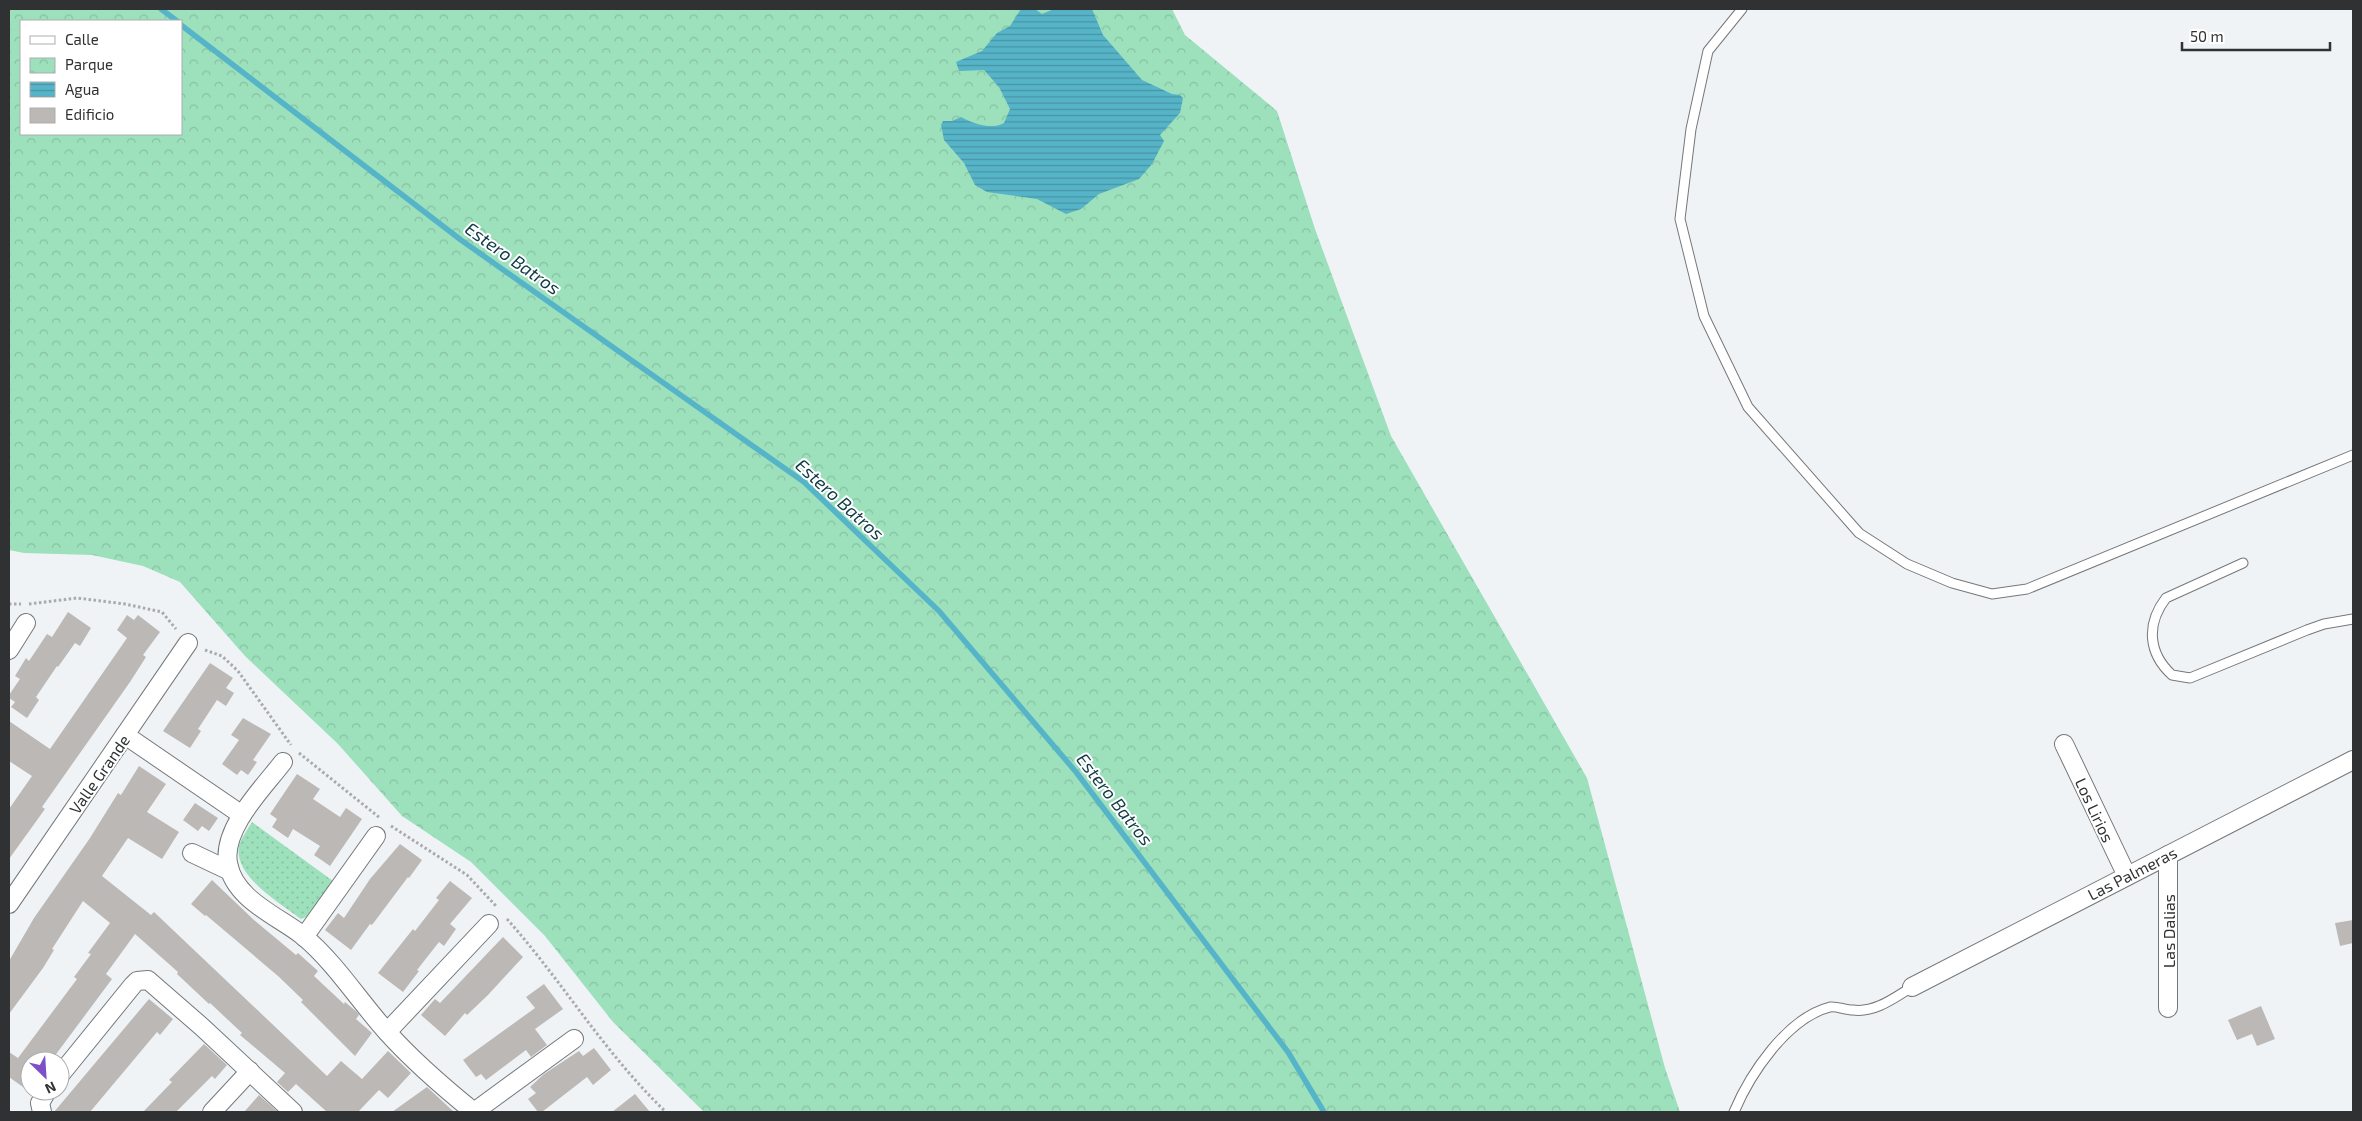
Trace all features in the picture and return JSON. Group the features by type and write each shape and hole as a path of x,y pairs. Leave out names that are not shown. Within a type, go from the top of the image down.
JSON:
{"street":[{"path":"9,650 26,623"},
{"name":"Valle Grande","path":"9,904 188,643"},
{"path":"125,735 242,815"},
{"name":"Los Lirios","path":"2064,744 2127,876"},
{"name":"Las Palmeras","path":"1912,987 2353,760"},
{"path":"283,762 242,815 228,846 230,871 235,882 249,898 304,937 419,1067 474,1112 574,1039"},
{"path":"304,937 376,836"},
{"path":"192,853 230,871"},
{"name":"Las Dalias","path":"2168,855 2168,1008"},
{"path":"387,1032 498,916"},
{"path":"70,1063 133,985 142,980 152,983 294,1112"},
{"path":"212,1112 250,1071"}],"lane":[{"path":"1742,9 1708,51 1691,129 1680,219 1704,316 1748,407 1859,533 1907,564 1952,583 1992,594 2027,589 2353,455"},
{"path":"2243,563 2166,598 2159,606 2152,628 2152,639 2158,659 2172,675 2190,678 2307,630 2324,624 2353,619"},
{"path":"1734,1112 1745,1090 1786,1032 1831,1007 1854,1011 1871,1010 1912,987"}],"path":[{"path":"9,604 77,598 125,604 162,612 188,643 222,656 238,671 292,747 368,810 468,875 498,916 538,953 622,1067 666,1112"}],"green space":[{"path":"9,9 1172,9 1185,35 1277,111 1315,229 1391,436 1587,778 1665,1068 1680,1112 704,1112 613,1022 545,936 471,862 402,816 338,744 245,656 180,582 143,566 92,555 24,553 9,550"},
{"path":"252,822 333,881 306,917 301,919 271,897 250,878 243,868 239,857 239,846"}],"water":[{"path":"1021,9 1035,9 1042,14 1054,9 1092,9 1103,35 1142,80 1172,94 1180,95 1183,98 1180,113 1160,135 1164,141 1152,164 1139,179 1099,194 1081,209 1066,214 1037,199 987,192 975,185 964,163 944,140 941,125 943,121 952,121 961,117 971,122 988,126 1004,123 1010,109 999,87 984,70 959,71 956,62 982,51 997,33 1010,26"}],"building":[{"path":"68,612 91,628 80,646 75,643 57,666 36,697 39,700 27,718 11,707 15,702 9,698 9,695 20,679 15,676 26,658 29,661 47,634 52,637"},
{"path":"127,615 134,620 138,615 160,632 143,655 146,657 130,682 42,807 45,809 9,859 9,809 32,776 9,761 9,721 50,749 127,638 117,630"},
{"path":"210,663 233,678 226,688 234,693 226,706 217,700 198,729 201,731 190,748 163,731"},
{"path":"243,718 271,734 253,760 257,762 248,775 241,770 237,775 222,764 239,740 231,735"},
{"path":"139,766 166,784 147,812 179,832 162,859 128,838 102,876 151,915 154,912 327,1076 341,1061 362,1079 388,1051 411,1073 388,1098 379,1090 358,1112 327,1112 296,1084 288,1092 277,1082 285,1073 240,1035 242,1033 135,934 106,974 112,979 58,1051 23,1051 77,979 74,977 91,954 88,953 110,923 83,901 52,949 54,950 43,968 9,1014 9,961 34,918 90,838 118,793 121,795"},
{"path":"297,774 320,789 313,799 340,817 346,808 362,819 330,866 314,855 320,846 293,829 288,838 272,827 277,819 270,814"},
{"path":"195,803 218,818 209,831 202,826 198,831 183,820"},
{"path":"400,844 422,860 351,950 325,930 338,913 344,918 370,879"},
{"path":"212,880 254,920 296,955 298,953 318,971 314,976 344,1004 345,1002 357,1012 359,1015 356,1019 372,1033 355,1056 278,976 191,904"},
{"path":"450,881 472,898 450,924 456,929 444,946 439,942 403,992 378,973 413,929 415,931 439,900 436,898"},
{"path":"2353,920 2353,943 2340,946 2335,923"},
{"path":"503,937 523,957 488,995 467,1015 465,1013 445,1036 421,1015 435,999 440,1003"},
{"path":"544,984 563,1009 535,1029 547,1045 531,1057 526,1050 486,1080 481,1074 476,1077 463,1060 535,1008 526,997"},
{"path":"149,999 173,1019 160,1035 157,1032 90,1112 54,1112 63,1101 70,1101 70,1093"},
{"path":"2261,1006 2275,1039 2257,1046 2252,1034 2237,1040 2228,1020"},
{"path":"204,1044 227,1065 215,1079 212,1076 176,1112 143,1112 172,1082 169,1080"},
{"path":"594,1048 611,1070 593,1085 587,1077 542,1112 538,1112 528,1099 536,1093 530,1087 544,1074 579,1051 583,1056"},
{"path":"9,1052 18,1058 20,1055 20,1085 9,1077"},
{"path":"427,1087 454,1112 392,1112"},
{"path":"635,1094 650,1112 612,1112"},
{"path":"259,1095 278,1112 244,1112"}],"waterway":[{"name":"Estero Batros","path":"161,9 176,20"},
{"name":"Estero Batros","path":"182,26 461,240 804,482 939,611 1076,772 1288,1052 1324,1112"}]}
